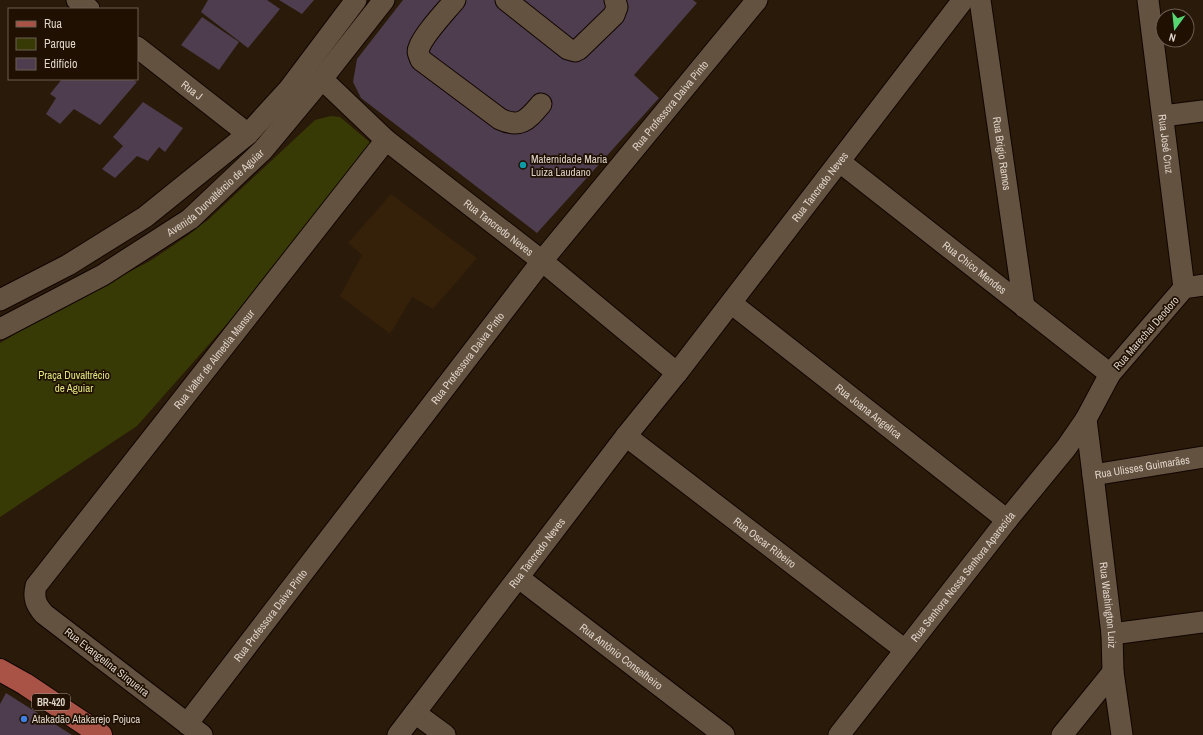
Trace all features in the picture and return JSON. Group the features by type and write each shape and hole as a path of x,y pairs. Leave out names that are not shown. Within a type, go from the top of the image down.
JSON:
{"main road":[{"name":"BR-420","path":"0,670 25,684 101,735"}],"street":[{"path":"78,0 88,8"},
{"name":"Avenida Durvaltércio de Aguiar","path":"0,300 68,265 145,217 248,134 289,89 356,0"},
{"name":"Avenida Durvaltércio de Aguiar","path":"0,329 103,275 190,219 263,150 384,0"},
{"path":"456,0 424,39 419,48 418,54 421,60 506,122 523,122 529,118 541,104"},
{"path":"506,0 568,49 575,51 579,49 614,15 618,7 615,0"},
{"name":"Rua Professora Daiva Pinto","path":"194,730 542,261 757,0"},
{"name":"Rua Tancredo Neves","path":"398,735 626,436 677,373 963,0"},
{"name":"Rua Brigio Ramos","path":"980,0 1024,307"},
{"name":"Rua José Cruz","path":"1148,0 1163,116 1194,287"},
{"name":"Rua J","path":"138,48 248,134"},
{"name":"Rua Tancredo Neves","path":"322,78 386,140 542,261 677,373"},
{"path":"1163,116 1203,111"},
{"name":"Rua Valter de Almedia Mansur","path":"42,578 386,140"},
{"name":"Rua Chico Mendes","path":"840,162 1110,374"},
{"path":"168,198 190,219"},
{"name":"Rua Marechal Deodoro","path":"1110,374 1194,287"},
{"name":"Rua Joana Angelica","path":"731,303 1007,520"},
{"path":"1086,419 1110,374"},
{"name":"Rua Senhora Nossa Senhora Aparecida","path":"840,735 1007,520 1066,448 1086,419"},
{"name":"Rua Ulisses Guimarães","path":"1086,419 1093,475 1203,457"},
{"name":"Rua Oscar Ribeiro","path":"626,436 905,650"},
{"name":"Rua Washington Luiz","path":"1093,475 1112,634 1113,672 1122,735"},
{"name":"Rua Evangelina Sirqueira","path":"42,578 36,586 34,594 36,605 44,614 194,730"},
{"name":"Rua Antônio Conselheiro","path":"519,578 724,735"},
{"path":"1112,634 1203,622"},
{"path":"1062,735 1113,672"},
{"path":"415,713 445,735"}],"shaded area":[{"path":"391,194 477,258 433,309 412,297 390,334 340,296 362,255 348,243"}],"green space":[{"name":"Praça Duvaltrécio de Aguiar","path":"331,116 340,117 372,144 249,299 137,426 0,517 0,343 46,315 150,261 187,236 209,219 315,120"}],"building":[{"path":"208,0 267,0 280,9 248,48 201,12"},
{"path":"279,0 314,0 302,14"},
{"name":"Maternidade Maria Luiza Laudano","path":"403,0 693,0 697,3 634,75 659,98 537,233 361,98 353,82 357,59"},
{"path":"202,17 239,42 219,70 181,45"},
{"path":"61,80 134,80 137,82 100,125 74,109 60,124 46,114 56,98 50,94"},
{"path":"143,102 183,128 165,152 159,147 148,161 137,156 115,178 102,169 123,146 113,137"},
{"name":"Atakadão Atakarejo Pojuca","path":"6,693 72,735 0,735 0,704"}],"place":[{"name":"Maternidade Maria Luiza Laudano","path":"523,165"},
{"name":"Atakadão Atakarejo Pojuca","path":"24,719"}]}
